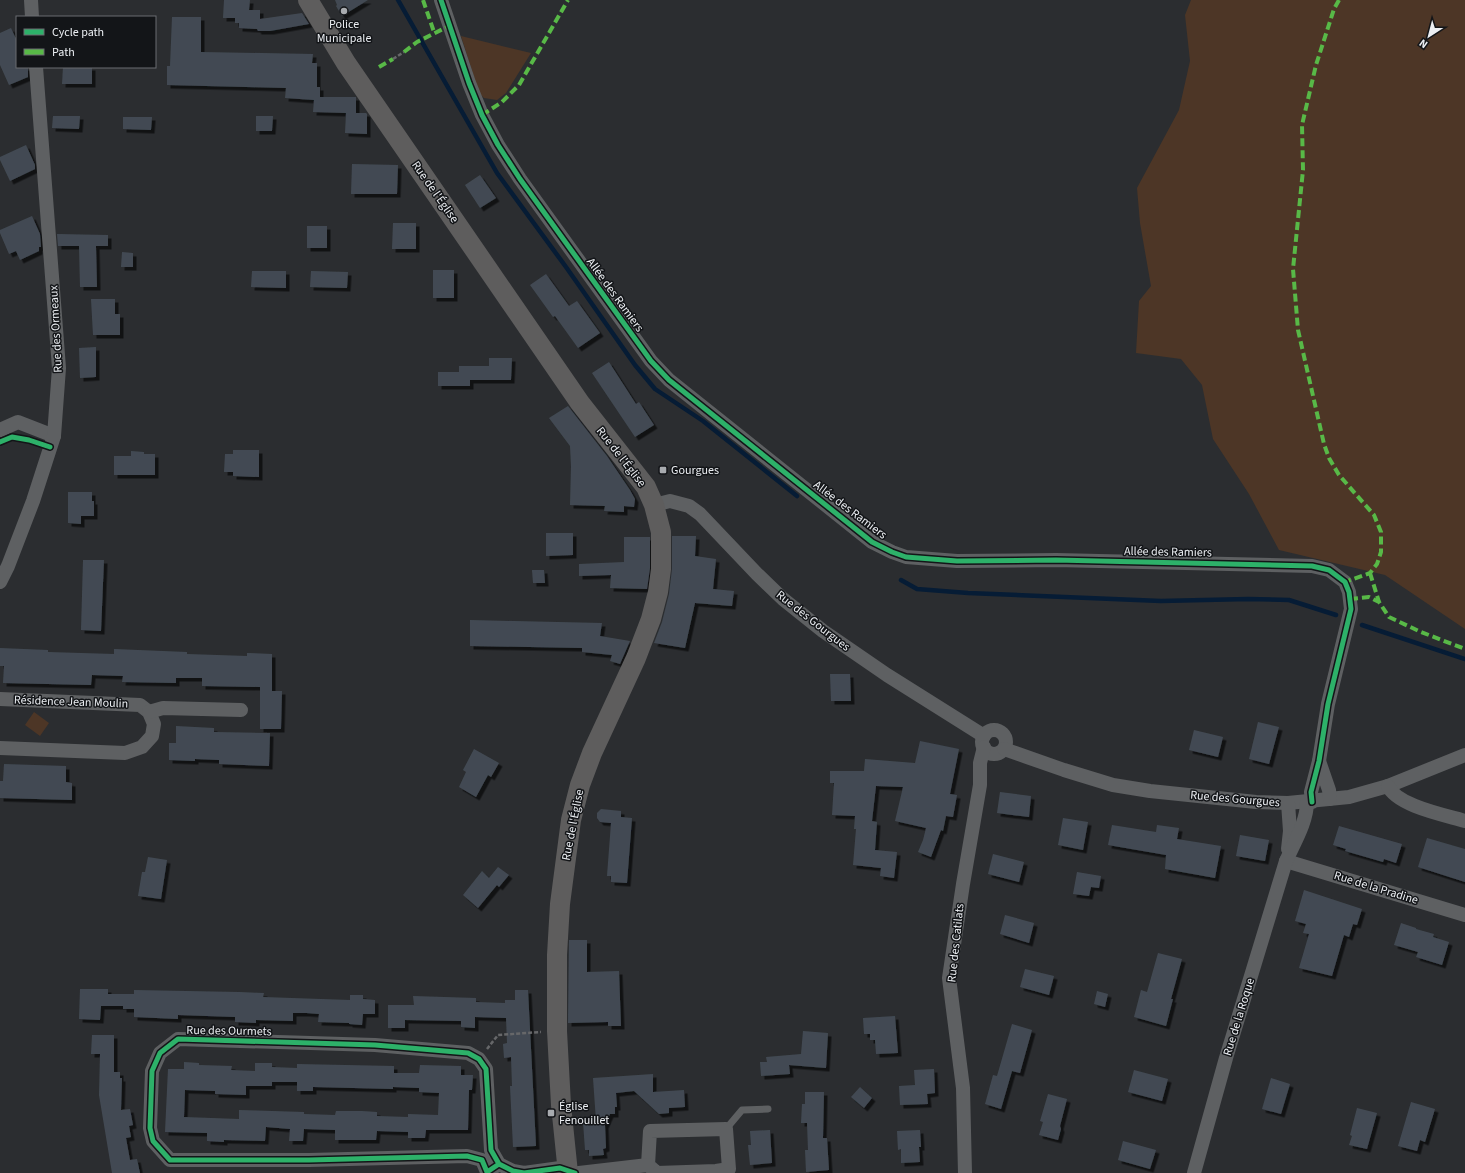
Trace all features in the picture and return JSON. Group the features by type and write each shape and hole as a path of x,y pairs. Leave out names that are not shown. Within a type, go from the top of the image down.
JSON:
{"main road":[{"name":"Rue de l'Église","path":"308,0 346,63 580,403 646,487 654,505 661,532 661,569 658,592 651,619 636,658 592,753 580,785 571,820 560,911 557,955 557,1031 561,1105 572,1172"}],"street":[{"path":"31,0 32,16"},
{"name":"Allée des Ramiers","path":"441,0 469,83 482,115 498,145 520,179 651,361 669,380 872,542 906,557 957,561 1056,560 1312,566 1329,570 1345,582 1349,592 1350,609 1328,704 1319,761 1309,802"},
{"name":"Rue des Ormeaux","path":"0,582 8,566 54,436 59,368 36,68"},
{"path":"0,430 18,422 54,436"},
{"name":"Rue des Gourgues","path":"654,505 670,501 689,506 700,514 782,599 823,631 992,746 1064,770 1112,784 1150,791 1256,802 1288,803 1309,802 1349,796 1388,786 1465,755"},
{"name":"Résidence Jean Moulin","path":"0,699 140,705 149,712"},
{"path":"0,748 125,753 142,747 152,736 154,724 149,712 163,708 241,710"},
{"name":"Rue des Catilats","path":"965,1173 963,1088 950,978 963,884 980,786 980,763 992,746"},
{"name":"Allée des Ramiers","path":"1319,761 1329,790 1330,799"},
{"path":"1388,786 1390,792 1409,804 1465,821"},
{"name":"Rue de la Roque","path":"1194,1173 1226,1058 1286,861 1309,802"},
{"name":"Rue de la Roque","path":"1286,861 1290,831 1288,803"},
{"name":"Rue de la Pradine","path":"1286,861 1465,915"},
{"name":"Rue des Ourmets","path":"479,1059 468,1053 375,1044 178,1039 160,1053 152,1071 150,1128 153,1141 170,1160 309,1160 467,1156 482,1160 487,1172 499,1164"},
{"path":"479,1059 486,1069 491,1150 499,1164 513,1171 524,1173 560,1168 572,1172 648,1165 657,1173 732,1171 726,1129 650,1131 648,1165"}],"lane":[{"path":"726,1129 742,1110 768,1108"}],"path":[{"path":"393,59 404,52"},
{"path":"479,1059 498,1035 557,1031"}],"shaded area":[{"path":"1191,0 1465,0 1465,629 1385,575 1279,550 1249,494 1213,439 1202,385 1181,359 1136,353 1139,301 1151,286 1140,223 1137,188 1179,110 1190,61 1185,15"},
{"path":"461,36 531,53 506,93 497,100 484,98 479,93"},
{"path":"34,712 49,723 40,736 25,725"}],"building":[{"path":"224,0 250,0 249,10 260,10 260,19 302,13 309,24 270,31 239,28 239,23 235,23 235,18 223,18"},
{"name":"Police Municipale","path":"335,0 368,0 342,16 336,6"},
{"path":"172,17 201,17 201,52 313,54 312,63 317,63 317,87 320,87 320,97 356,97 356,113 367,114 367,134 345,133 346,113 313,112 314,100 285,98 286,88 167,85 167,66 170,66"},
{"path":"11,28 16,39 16,68 28,68 28,77 9,85 0,65 0,33"},
{"path":"63,68 92,68 92,84 62,84"},
{"path":"53,116 80,116 79,129 52,128"},
{"path":"256,116 273,116 272,131 256,131"},
{"path":"123,117 152,117 151,130 123,129"},
{"path":"26,145 35,165 35,169 10,181 0,157"},
{"path":"352,164 398,165 397,194 351,194"},
{"path":"480,175 496,198 480,208 465,185"},
{"path":"32,216 40,234 41,247 39,247 39,251 20,260 16,251 9,254 0,230"},
{"path":"393,223 416,223 416,249 392,249"},
{"path":"307,226 327,226 327,248 307,248"},
{"path":"57,234 108,235 108,246 96,246 97,287 80,287 79,246 58,246"},
{"path":"122,252 133,253 133,267 121,267"},
{"path":"433,270 454,270 454,298 433,298"},
{"path":"252,271 286,271 286,288 251,287"},
{"path":"311,271 348,272 347,288 310,287"},
{"path":"546,274 569,306 577,301 600,333 578,348 530,285"},
{"path":"91,299 115,299 115,314 120,314 120,335 93,335"},
{"path":"96,347 96,377 80,378 79,348"},
{"path":"489,358 512,358 511,380 470,380 470,386 438,386 438,372 459,372 459,366 489,366"},
{"path":"609,362 636,404 639,402 654,425 635,437 592,373"},
{"path":"568,406 607,456 630,490 635,499 634,507 624,506 624,512 604,511 605,506 570,505 570,446 549,418"},
{"path":"233,450 259,450 259,477 233,476 233,472 224,472 225,454 233,454"},
{"path":"131,451 144,452 144,454 155,454 155,475 114,475 114,456 131,456"},
{"path":"68,492 92,492 92,501 94,501 94,516 81,516 81,524 68,523"},
{"path":"546,533 573,533 573,555 546,556"},
{"path":"672,536 696,536 695,556 716,559 713,589 734,591 732,606 695,603 685,648 654,643 662,622 669,594 672,569"},
{"path":"624,537 650,537 650,568 647,589 610,588 611,575 579,576 579,564 624,562"},
{"path":"83,560 104,560 101,631 81,630"},
{"path":"532,570 544,570 545,583 533,583"},
{"path":"470,620 602,623 600,636 630,641 620,664 610,661 612,655 582,652 582,648 470,646"},
{"path":"0,648 48,650 48,652 114,654 114,649 247,656 247,653 272,654 272,691 282,691 281,729 260,729 260,687 202,686 202,678 176,678 176,683 122,682 123,676 92,675 91,685 3,683 4,666 0,666"},
{"path":"830,674 850,674 851,701 831,701"},
{"path":"1258,722 1279,727 1269,764 1249,759"},
{"path":"176,726 214,728 214,732 270,733 269,766 219,764 219,760 169,760 169,743 176,743"},
{"path":"1194,730 1223,737 1218,757 1189,750"},
{"path":"920,741 959,749 950,794 957,795 953,817 946,816 943,831 941,830 931,857 918,852 926,828 895,821 903,787 876,786 872,821 877,822 875,850 897,852 894,878 880,876 881,868 853,865 856,829 854,829 855,816 832,815 834,783 830,783 830,771 864,771 865,759 915,763"},
{"path":"474,749 499,763 491,777 488,775 476,797 459,787 466,772 463,770"},
{"path":"4,764 66,766 66,782 72,783 72,800 0,798 0,781 3,781"},
{"path":"1000,792 1031,796 1029,817 997,813"},
{"path":"601,809 621,811 621,817 632,818 627,883 611,882 611,876 607,876 611,823 600,822 597,818 597,813"},
{"path":"1063,818 1088,822 1083,850 1058,845"},
{"path":"1112,825 1156,832 1157,825 1179,828 1177,839 1221,846 1215,878 1165,869 1166,855 1108,845"},
{"path":"1339,826 1402,844 1396,863 1384,859 1383,862 1345,851 1346,849 1333,845"},
{"path":"1240,835 1269,840 1265,861 1236,856"},
{"path":"1427,838 1465,849 1465,882 1418,867"},
{"path":"993,854 1024,862 1019,882 988,874"},
{"path":"148,857 167,860 161,899 138,896 142,872 145,872"},
{"path":"498,867 509,875 499,887 497,885 478,908 463,895 482,871 489,878"},
{"path":"1077,872 1101,876 1099,888 1091,887 1089,896 1073,894"},
{"path":"1304,890 1362,909 1357,925 1353,924 1349,937 1344,935 1332,976 1299,968 1309,934 1303,933 1306,924 1295,921"},
{"path":"1005,915 1034,923 1029,943 1000,934"},
{"path":"1401,923 1434,934 1433,937 1449,942 1442,965 1416,957 1418,952 1394,945"},
{"path":"569,940 587,940 587,972 619,971 621,1026 608,1026 608,1022 568,1023"},
{"path":"1158,953 1182,959 1171,999 1173,999 1166,1026 1134,1017 1141,990 1147,992"},
{"path":"1025,969 1054,976 1049,995 1020,987"},
{"path":"80,989 108,989 108,994 134,994 134,990 239,992 264,993 263,997 350,1000 350,995 363,995 363,999 375,1000 375,1014 363,1014 362,1025 318,1022 319,1014 306,1013 293,1013 293,1021 256,1020 256,1023 235,1022 235,1017 178,1015 178,1019 134,1017 134,1009 123,1009 123,1006 101,1006 100,1020 79,1019"},
{"path":"515,990 528,990 536,1146 513,1147 510,1086 512,1086 511,1057 504,1058 503,1044 507,1043 506,1018 475,1017 475,1028 461,1027 461,1021 405,1020 405,1028 388,1028 388,1005 414,1005 413,996 476,998 476,1002 505,1003 505,1000 515,1000"},
{"path":"1097,991 1108,994 1105,1007 1094,1004"},
{"path":"895,1016 898,1053 876,1054 875,1040 870,1040 870,1034 864,1034 863,1018"},
{"path":"1012,1024 1032,1030 1020,1073 1012,1071 1001,1109 985,1104 993,1075 997,1076"},
{"path":"803,1031 828,1033 826,1068 789,1065 790,1074 761,1076 760,1062 767,1062 766,1057 801,1054"},
{"path":"92,1035 114,1035 114,1072 120,1072 120,1078 122,1078 121,1110 130,1109 133,1125 129,1126 131,1137 126,1138 130,1160 137,1159 140,1173 112,1173 99,1095 100,1054 91,1054"},
{"path":"184,1062 199,1063 199,1065 232,1066 231,1070 255,1071 255,1063 272,1063 272,1067 297,1068 297,1064 394,1066 394,1073 419,1073 420,1065 461,1066 461,1075 473,1075 472,1090 469,1090 468,1130 426,1130 425,1138 408,1138 408,1132 377,1131 376,1140 335,1140 335,1130 304,1129 303,1141 289,1141 290,1129 266,1127 265,1141 224,1140 224,1142 207,1141 207,1133 165,1132 168,1069 184,1069","holes":["272,1082 297,1082 297,1091 313,1091 313,1087 393,1089 393,1087 419,1088 419,1092 439,1093 438,1115 408,1114 408,1117 377,1116 377,1112 362,1111 336,1111 335,1115 304,1114 304,1112 239,1110 239,1119 184,1117 185,1090 215,1091 215,1094 246,1095 246,1086 272,1086"]},
{"path":"934,1069 935,1093 927,1094 928,1104 900,1105 899,1086 915,1085 914,1070"},
{"path":"1134,1070 1168,1079 1162,1101 1128,1092"},
{"path":"653,1074 653,1092 684,1090 685,1107 669,1108 669,1113 659,1114 634,1091 616,1093 617,1107 615,1107 615,1114 610,1114 605,1125 606,1148 603,1149 604,1155 589,1156 589,1150 585,1150 583,1122 596,1121 593,1078"},
{"path":"1271,1078 1290,1084 1281,1114 1262,1109"},
{"path":"860,1087 872,1098 864,1108 851,1097"},
{"path":"805,1092 824,1092 823,1138 827,1138 829,1170 806,1172 805,1150 808,1150 807,1123 801,1123 802,1104 805,1104"},
{"path":"1048,1094 1067,1099 1058,1140 1039,1135 1043,1122 1040,1121"},
{"path":"1411,1102 1435,1109 1425,1142 1420,1140 1417,1151 1398,1146"},
{"path":"1357,1108 1377,1113 1367,1149 1349,1145"},
{"path":"770,1130 772,1163 750,1165 748,1145 751,1145 750,1131"},
{"path":"920,1130 920,1162 901,1163 901,1149 898,1150 897,1131"},
{"path":"1123,1141 1156,1150 1150,1169 1118,1160"}],"waterway":[{"path":"398,0 497,173 635,365 655,389 703,421 797,496"},
{"path":"901,580 917,589 968,593 1161,601 1248,599 1289,600 1336,615"},
{"path":"1362,625 1465,659"}],"marked path":[{"path":"423,0 434,32"},
{"path":"482,115 502,102 519,85 568,0"},
{"path":"1339,0 1334,9 1316,65 1302,125 1303,170 1293,269 1298,330 1324,444 1329,458 1339,475 1374,515 1381,532 1381,552 1377,564 1370,573 1345,582"},
{"path":"404,52 417,42 449,26"},
{"path":"379,67 393,59"},
{"path":"1370,573 1379,602"},
{"path":"1350,599 1369,597 1379,602 1389,617 1421,632 1465,649"}],"cycle path":[{"path":"441,0 469,83 482,115 498,145 520,179 651,361 669,380 872,542 906,557 957,561 1056,560 1312,566 1329,570 1345,582 1349,592 1351,609 1328,704 1319,761 1311,792 1312,802"},
{"path":"0,442 12,437 29,440 50,447"},
{"path":"499,1164 487,1172 482,1160 467,1156 309,1160 170,1160 153,1141 150,1128 152,1071 160,1053 178,1039 375,1045 468,1053 479,1059 486,1069 491,1150 499,1164 513,1171 524,1173 560,1168 575,1173"}],"place":[{"name":"Police Municipale","path":"344,11"},
{"name":"Gourgues","path":"663,470"},
{"name":"Église Fenouillet","path":"551,1113"}]}
